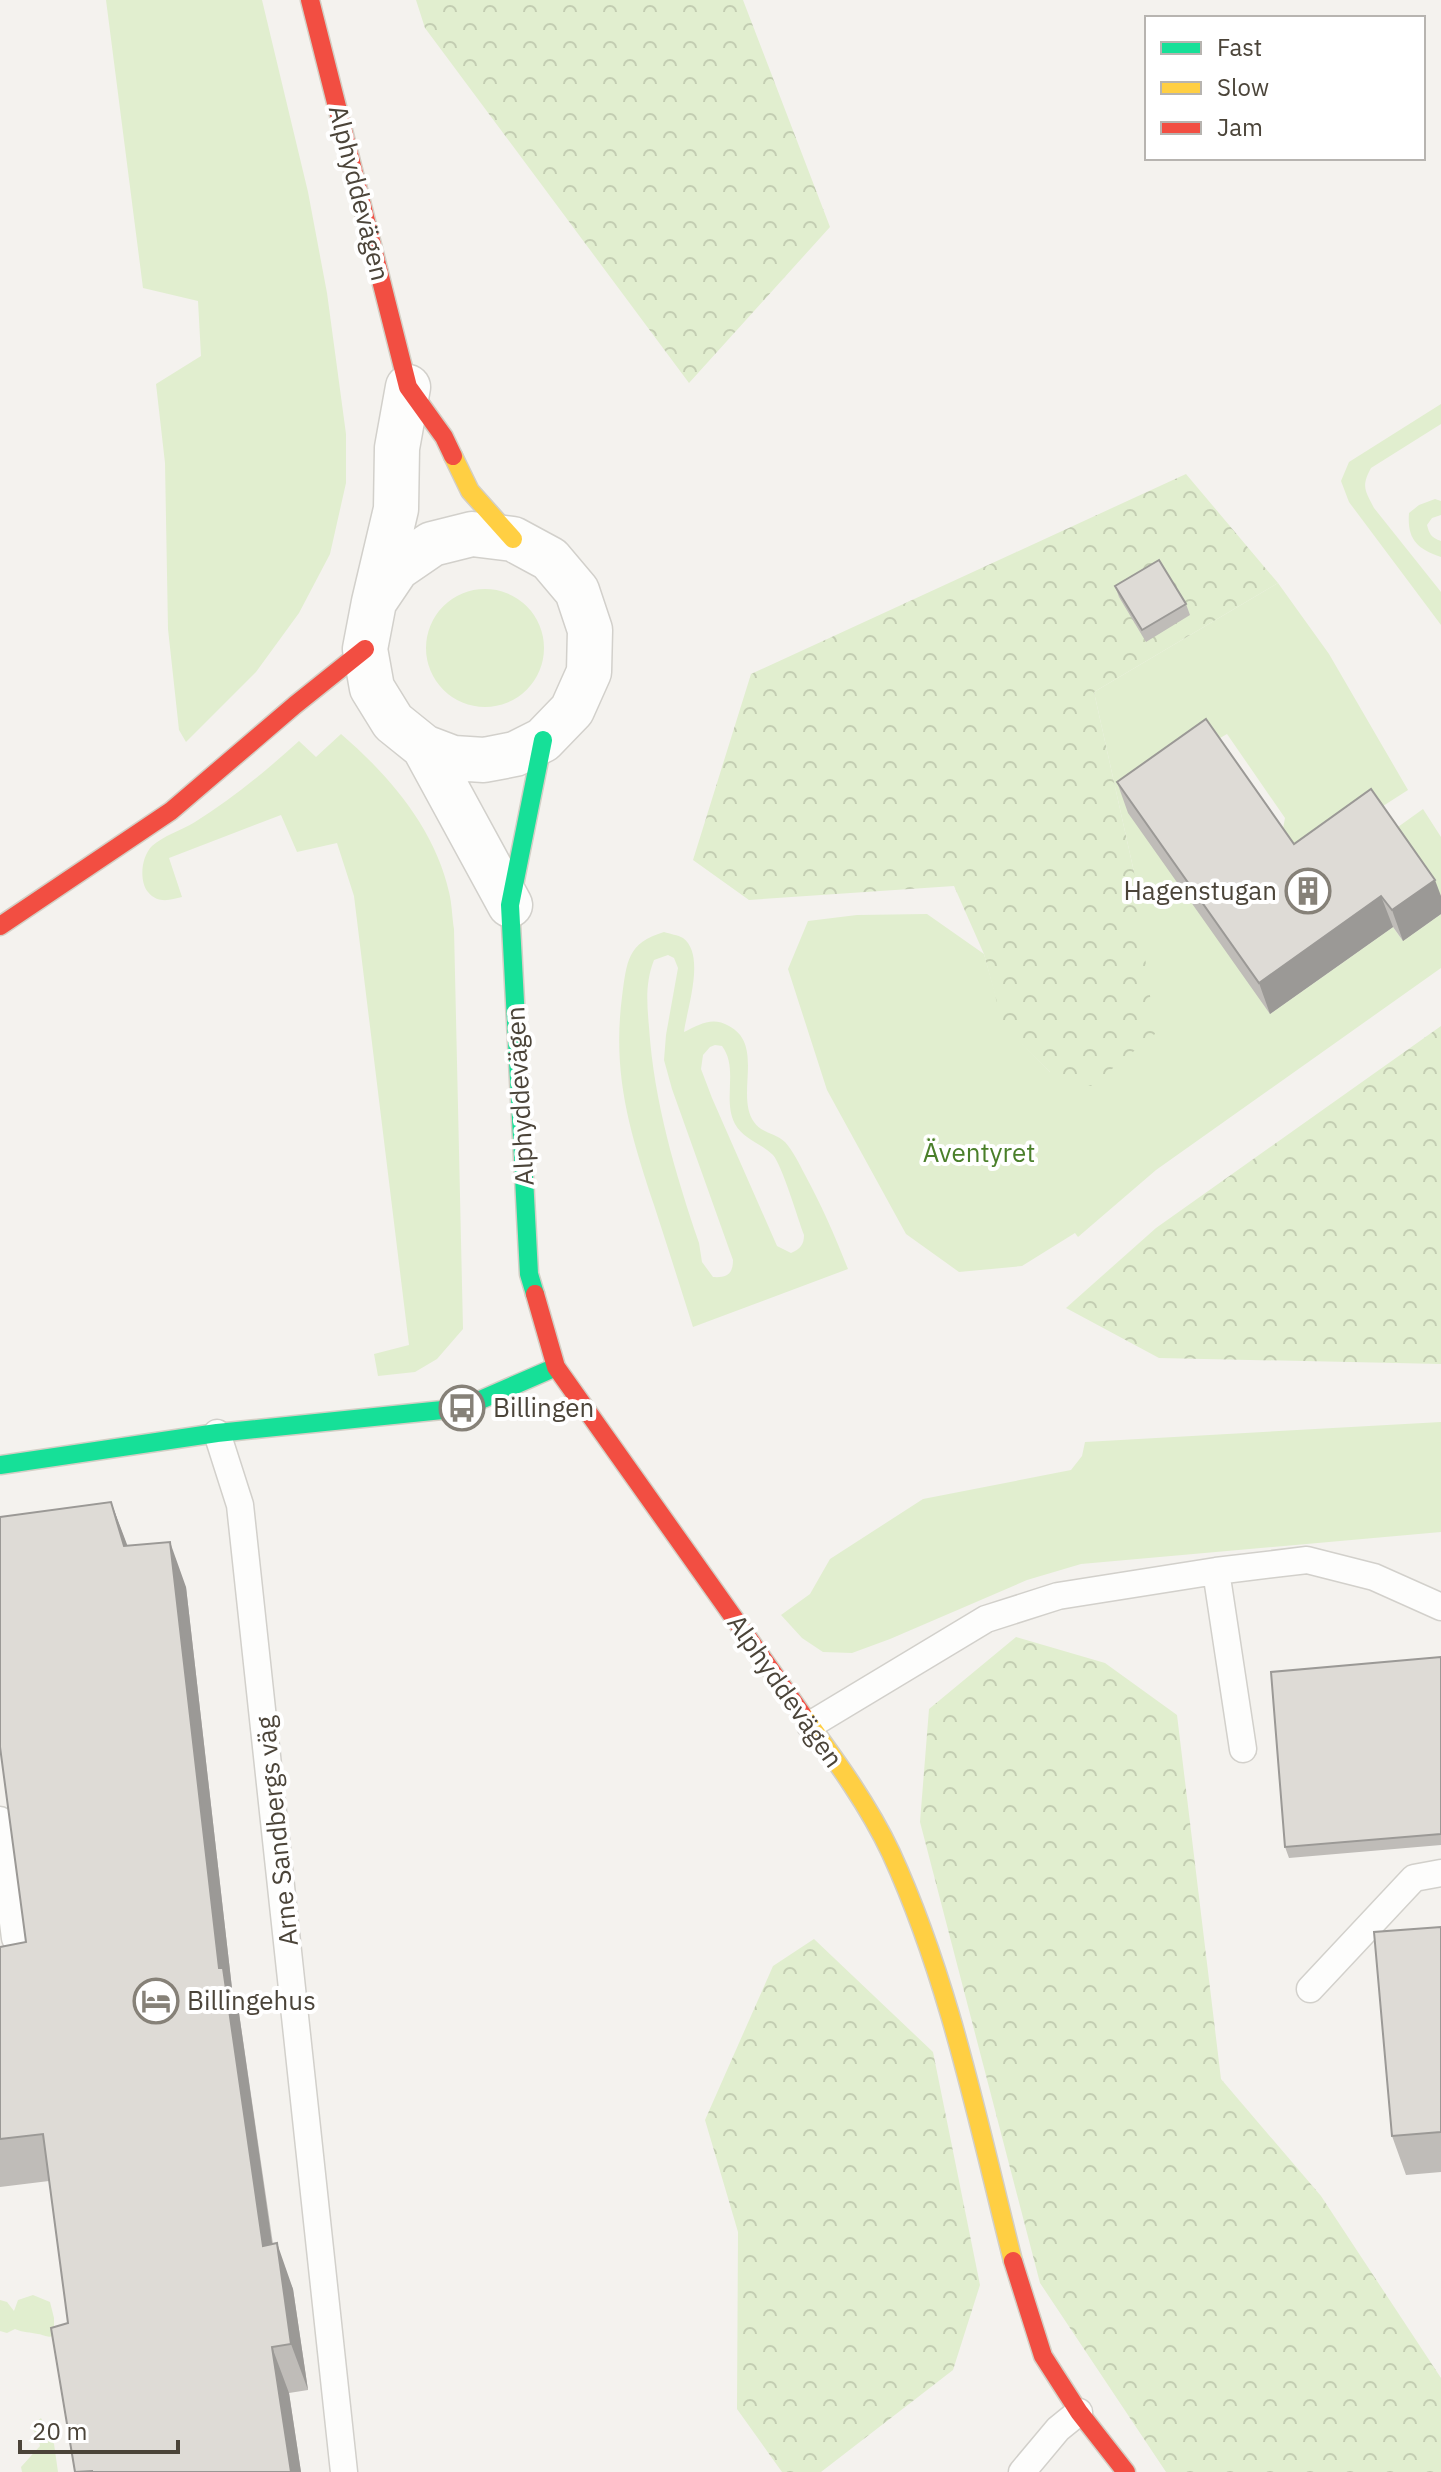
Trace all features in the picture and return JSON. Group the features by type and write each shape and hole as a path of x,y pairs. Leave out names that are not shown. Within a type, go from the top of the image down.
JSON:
{"street":[{"name":"Alphyddevägen","path":"310,0 408,387 444,437 470,491 513,539"},
{"name":"Alphyddevägen","path":"374,602 396,509 397,448 408,387"},
{"path":"472,534 513,539 550,559 577,591 590,630 589,672 572,710 543,740 515,754 484,760 453,758 424,747 393,722 372,688 365,649 374,602 397,568 432,544 472,534"},
{"path":"0,926 171,811 365,649"},
{"name":"Alphyddevägen","path":"543,740 510,905 529,1274 556,1367 810,1725 858,1795 890,1851 951,2015 1019,2286 1043,2356 1079,2412 1126,2472"},
{"name":"Alphyddevägen","path":"424,747 510,905"},
{"path":"0,1465 217,1433 462,1408 556,1367"}],"lane":[{"name":"Arne Sandbergs väg","path":"217,1433 240,1505 344,2472"},
{"path":"810,1725 986,1619 1058,1596 1307,1560 1374,1577 1441,1607"},
{"path":"1216,1571 1243,1749"},
{"path":"0,1820 15,1938"},
{"path":"1310,1989 1414,1878 1441,1873"},
{"path":"1022,2472 1058,2429 1079,2412"}],"green space":[{"path":"106,0 262,0 308,192 327,293 346,434 346,483 330,554 299,613 256,672 186,742 179,730 168,629 165,463 156,384 201,356 198,301 143,288"},
{"path":"416,0 743,0 830,227 689,383 425,28"},
{"path":"1441,404 1441,424 1371,468 1365,484 1374,508 1441,592 1441,625 1349,502 1341,481 1349,462"},
{"path":"1186,474 1278,583 1094,692 1134,872 1155,1034 1091,1086 1050,1072 1003,1025 984,954 954,886 749,900 693,860 751,674"},
{"path":"1435,499 1441,501 1441,515 1432,518 1427,525 1431,535 1441,541 1441,557 1419,546 1412,536 1409,522 1409,513"},
{"name":"Äventyret","path":"1278,583 1329,654 1408,790 1316,849 1294,851 1282,834 1285,818 1227,734 1198,751 1270,1014 1393,927 1403,941 1441,914 1441,968 1156,1170 1078,1237 1075,1233 1022,1266 959,1272 906,1234 827,1090 788,969 808,921 857,915 927,914 984,954 1004,1025 1050,1072 1134,872 1094,692"},
{"path":"485,589 508,593 527,606 540,625 544,648 540,671 527,690 508,703 485,707 462,703 443,690 430,671 426,648 430,625 443,606 462,593"},
{"path":"341,734 393,785 421,825 442,869 454,929 463,1329 437,1359 415,1372 378,1376 374,1354 409,1345 354,896 337,843 297,852 281,815 169,858 182,897 156,898 148,892 142,876 145,856 156,842 222,804 299,741 316,757"},
{"path":"1423,809 1441,837 1441,903 1391,832"},
{"path":"664,932 683,938 690,946 694,969 684,1032 717,1022 740,1034 748,1058 747,1098 754,1122 785,1142 793,1153 822,1208 848,1269 693,1327 637,1153 621,1078 620,1025 625,973 636,948 652,936","holes":["668,955 674,958 678,968 664,1060 733,1260 732,1269 722,1277 713,1277 702,1262 667,1136 656,1082 648,1018 648,985 654,960","715,1045 722,1046 727,1055 731,1114 735,1124 773,1155 785,1180 804,1235 801,1246 791,1253 777,1246 701,1069 703,1055"]},
{"path":"1441,1026 1441,1364 1159,1358 1066,1308 1156,1228"},
{"path":"1441,1422 1441,1532 1081,1564 1027,1580 852,1653 823,1652 802,1638 781,1615 810,1594 830,1559 923,1499 1071,1470 1082,1456 1085,1442"},
{"path":"1016,1637 1105,1663 1177,1715 1221,2079 1321,2196 1441,2378 1441,2472 1166,2472 1040,2283 920,1822 929,1709"},
{"path":"814,1939 933,2052 980,2285 953,2370 821,2472 782,2472 737,2409 738,2232 705,2120 773,1966"},
{"path":"33,2295 50,2302 54,2336 15,2329 7,2333 0,2331 0,2300 7,2302 14,2311 18,2300"},
{"path":"41,2418 54,2444 58,2472 22,2472 21,2467 40,2446 31,2427"}],"building":[{"path":"1159,560 1186,604 1142,630 1115,586"},
{"name":"Hagenstugan","path":"1206,719 1294,844 1371,789 1435,880 1392,910 1381,896 1259,983 1117,782"},
{"name":"Billingehus","path":"111,1502 124,1546 170,1542 219,1968 223,1968 263,2246 277,2243 291,2344 272,2347 291,2472 75,2472 51,2328 68,2323 43,2134 0,2139 0,1947 26,1942 0,1747 0,1517"},
{"path":"1441,1657 1441,1834 1285,1847 1271,1672"},
{"path":"1441,1927 1441,2132 1392,2136 1374,1932"}],"traffic: fast":[{"path":"535,1294 529,1274 510,905 543,740"},
{"path":"0,1465 217,1433 462,1408 556,1367"}],"traffic: slow":[{"path":"453,456 470,491 513,539"},
{"path":"802,1714 872,1817 912,1902 961,2054 1013,2261"}],"traffic: jam":[{"path":"310,0 408,387 444,437 453,456"},
{"path":"0,926 171,811 365,649"},
{"path":"535,1294 556,1367 802,1714"},
{"path":"1013,2261 1043,2356 1079,2412 1126,2472"}],"place":[{"name":"Hagenstugan","path":"1308,891"},
{"name":"Billingen","path":"462,1408"},
{"name":"Billingehus","path":"156,2001"}]}
